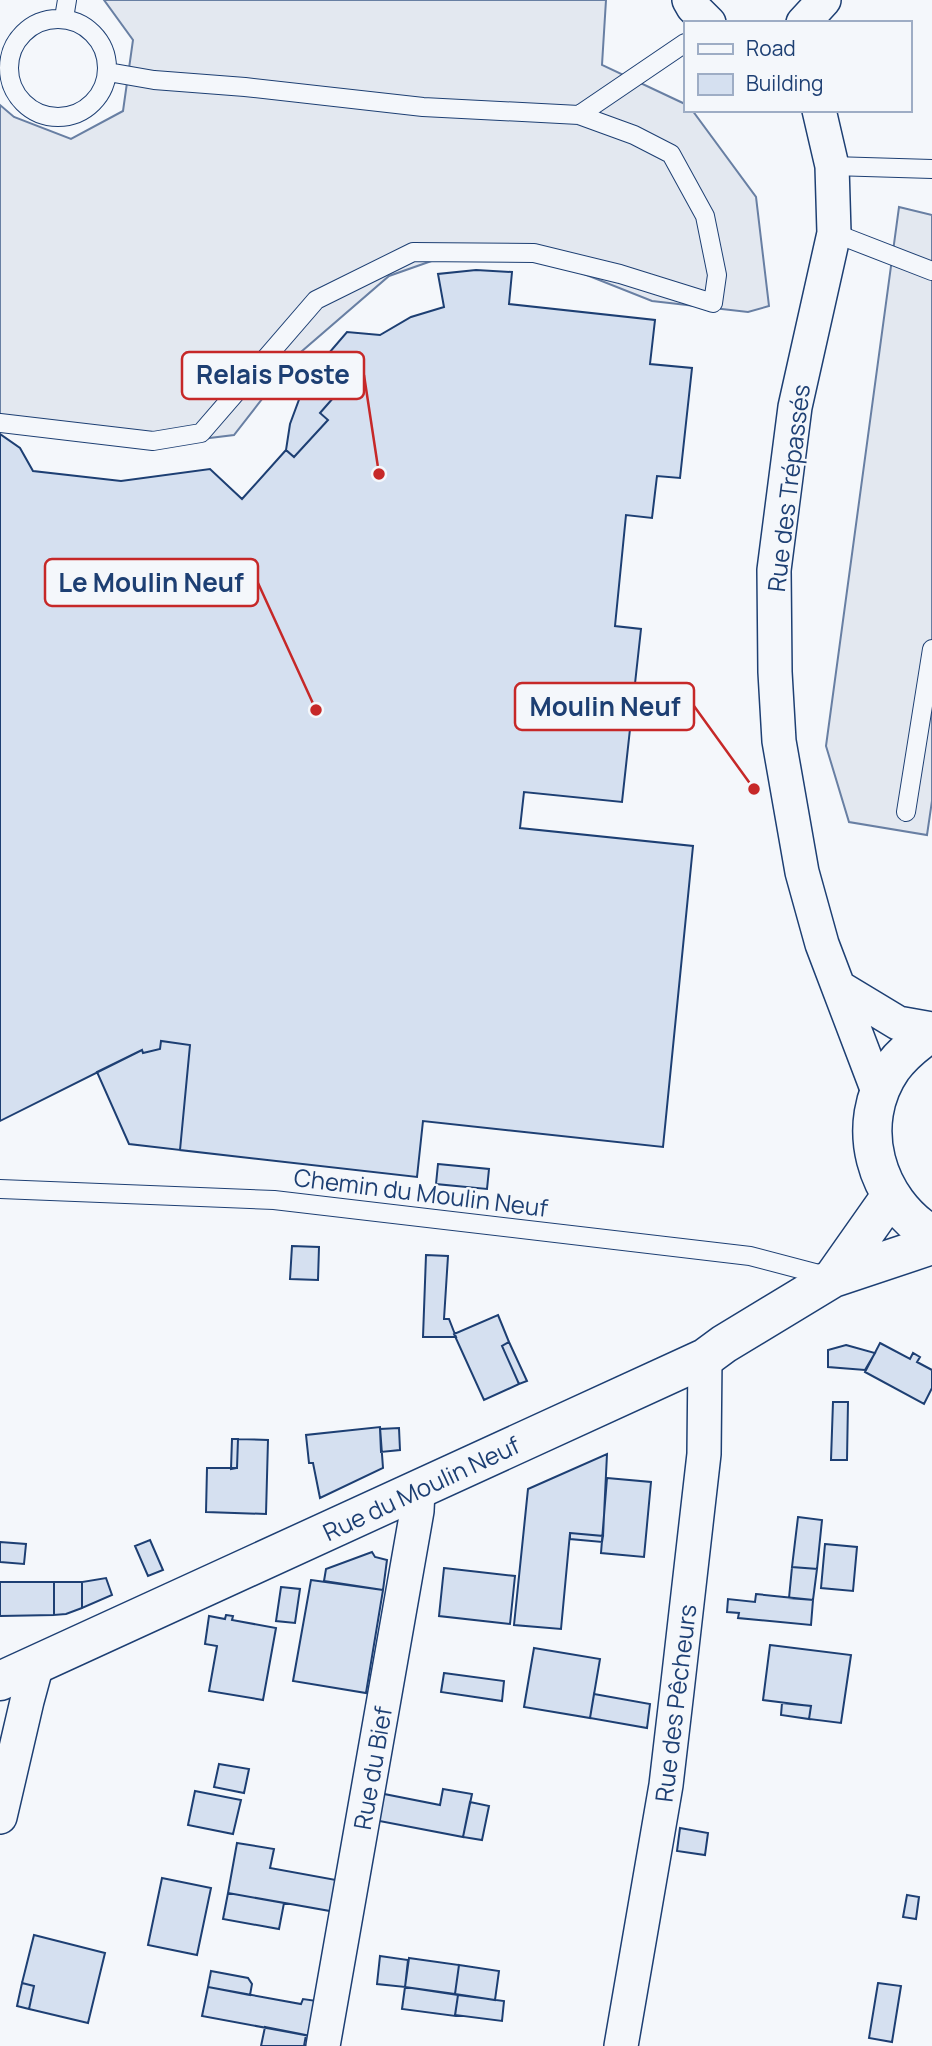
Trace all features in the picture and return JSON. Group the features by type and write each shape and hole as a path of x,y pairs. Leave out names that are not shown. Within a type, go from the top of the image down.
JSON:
{"street":[{"path":"689,0 707,21"},
{"path":"805,21 824,0"},
{"name":"Rue des Trépassés","path":"819,112 832,166 834,233 794,407 774,570 779,741 802,872 822,944 878,1094"},
{"path":"840,988 898,1023 932,1030"},
{"path":"932,1030 911,1046 892,1068 878,1094 872,1129 876,1165 890,1197 914,1224 932,1235"},
{"name":"Rue du Moulin Neuf","path":"833,1278 890,1197"},
{"name":"Rue du Moulin Neuf","path":"0,1681 705,1358 833,1278 932,1245"},
{"name":"Rue des Pêcheurs","path":"621,2046 666,1785 676,1704 704,1454 705,1358"},
{"name":"Rue du Bief","path":"323,2046 418,1490"},
{"path":"0,1817 37,1664"}],"lane":[{"path":"64,18 67,0"},
{"path":"64,18 79,22 97,37 107,57 108,72 104,88 94,102 81,112 65,117 48,116 33,110 20,99 4,65 19,37 32,26 47,19 64,18"},
{"path":"0,38 19,37"},
{"path":"579,115 684,44"},
{"path":"0,422 153,440 201,433 316,300 413,251 534,253 620,274 713,303 716,275 705,216 671,154 634,135 579,115 386,103 155,80 108,72"},
{"path":"832,166 932,169"},
{"path":"834,233 932,271"},
{"path":"906,812 932,649"},
{"name":"Chemin du Moulin Neuf","path":"0,1189 274,1200 750,1256 833,1278"}],"shaded area":[{"path":"104,0 606,0 602,65 684,104 684,112 693,112 756,197 769,306 748,312 652,301 521,249 440,258 389,276 294,358 234,435 136,447 0,424 0,105 14,117 71,139 123,111 133,40"},
{"path":"899,207 932,215 932,801 927,835 849,822 826,746"}],"building":[{"path":"476,270 512,272 509,304 655,320 650,364 692,368 680,478 657,476 652,518 626,515 615,626 641,629 622,802 524,792 520,828 693,846 663,1147 423,1121 417,1177 180,1150 190,1045 161,1041 160,1049 143,1053 142,1050 0,1121 0,434 20,448 33,471 121,481 210,469 242,499 286,450 294,457 328,420 320,413 341,389 317,367 347,332 380,335 411,317 444,307 438,274"},
{"path":"317,367 341,389 320,413 328,420 294,457 286,450 290,424 300,397"},
{"path":"161,1041 190,1045 180,1150 129,1144 97,1072 142,1050 143,1053 160,1049"},
{"path":"438,1164 489,1169 487,1189 436,1184"},
{"path":"292,1246 319,1247 318,1280 290,1279"},
{"path":"426,1255 448,1256 444,1319 449,1319 456,1337 423,1337"},
{"path":"498,1315 509,1342 502,1346 519,1384 484,1400 454,1334"},
{"path":"509,1342 527,1381 519,1384 502,1346"},
{"path":"880,1343 910,1359 913,1353 920,1357 917,1362 932,1370 932,1388 924,1404 865,1372"},
{"path":"846,1345 875,1353 865,1370 828,1367 828,1350"},
{"path":"833,1402 848,1402 847,1460 831,1460"},
{"path":"380,1427 383,1468 320,1498 313,1463 309,1463 306,1435"},
{"path":"399,1428 400,1450 381,1452 380,1429"},
{"path":"232,1439 238,1439 237,1468 231,1469"},
{"path":"238,1439 268,1440 266,1514 206,1512 207,1468 237,1468"},
{"path":"607,1454 603,1536 570,1533 561,1629 514,1625 528,1489"},
{"path":"607,1478 651,1482 644,1557 601,1553"},
{"path":"798,1517 822,1520 817,1569 792,1567"},
{"path":"570,1533 603,1536 602,1542 570,1539"},
{"path":"150,1540 163,1570 148,1576 135,1546"},
{"path":"0,1542 26,1544 24,1564 0,1562"},
{"path":"825,1544 857,1547 853,1591 821,1588"},
{"path":"372,1552 375,1557 387,1560 383,1590 324,1581 326,1569"},
{"path":"792,1567 817,1569 813,1600 789,1598"},
{"path":"444,1568 515,1576 510,1624 439,1616"},
{"path":"106,1578 112,1595 82,1608 82,1582"},
{"path":"311,1580 383,1590 366,1693 293,1681"},
{"path":"0,1582 54,1582 54,1615 0,1616"},
{"path":"54,1582 82,1582 82,1608 54,1615"},
{"path":"281,1587 300,1589 295,1623 276,1621"},
{"path":"756,1594 813,1600 811,1625 738,1618 739,1613 727,1612 728,1599 755,1602"},
{"path":"226,1615 233,1616 232,1620 276,1628 263,1700 209,1691 217,1646 205,1644 209,1616 225,1619"},
{"path":"770,1645 851,1655 841,1723 809,1719 811,1706 763,1700"},
{"path":"534,1648 600,1659 590,1718 524,1707"},
{"path":"444,1673 504,1681 502,1701 441,1692"},
{"path":"594,1694 650,1704 647,1728 590,1718"},
{"path":"782,1703 811,1706 809,1719 781,1715"},
{"path":"219,1764 249,1769 244,1793 214,1787"},
{"path":"443,1789 472,1794 463,1837 369,1819 374,1792 440,1805"},
{"path":"195,1791 241,1800 233,1834 188,1825"},
{"path":"470,1802 489,1806 482,1840 463,1837"},
{"path":"680,1828 708,1833 705,1855 677,1851"},
{"path":"237,1843 274,1849 270,1868 336,1880 330,1911 228,1893"},
{"path":"162,1878 211,1888 197,1955 148,1945"},
{"path":"228,1893 284,1903 279,1929 223,1919"},
{"path":"907,1895 919,1897 916,1919 903,1917"},
{"path":"34,1935 105,1953 88,2023 29,2009 34,1986 22,1983"},
{"path":"380,1956 408,1960 405,1987 377,1984"},
{"path":"409,1958 459,1965 455,1994 405,1987"},
{"path":"459,1965 499,1971 495,2000 455,1994"},
{"path":"211,1971 248,1978 252,1984 250,1995 208,1987"},
{"path":"22,1983 34,1986 29,2009 17,2006"},
{"path":"878,1983 901,1986 892,2042 869,2038"},
{"path":"208,1987 301,2004 303,1999 317,2001 310,2036 202,2016"},
{"path":"405,1987 458,1995 455,2016 402,2009"},
{"path":"458,1995 504,2001 502,2021 455,2015"},
{"path":"265,2027 306,2035 304,2046 261,2046"}],"place":[{"name":"Relais Poste","path":"379,474"},
{"name":"Le Moulin Neuf","path":"316,710"},
{"name":"Moulin Neuf","path":"754,789"}]}
